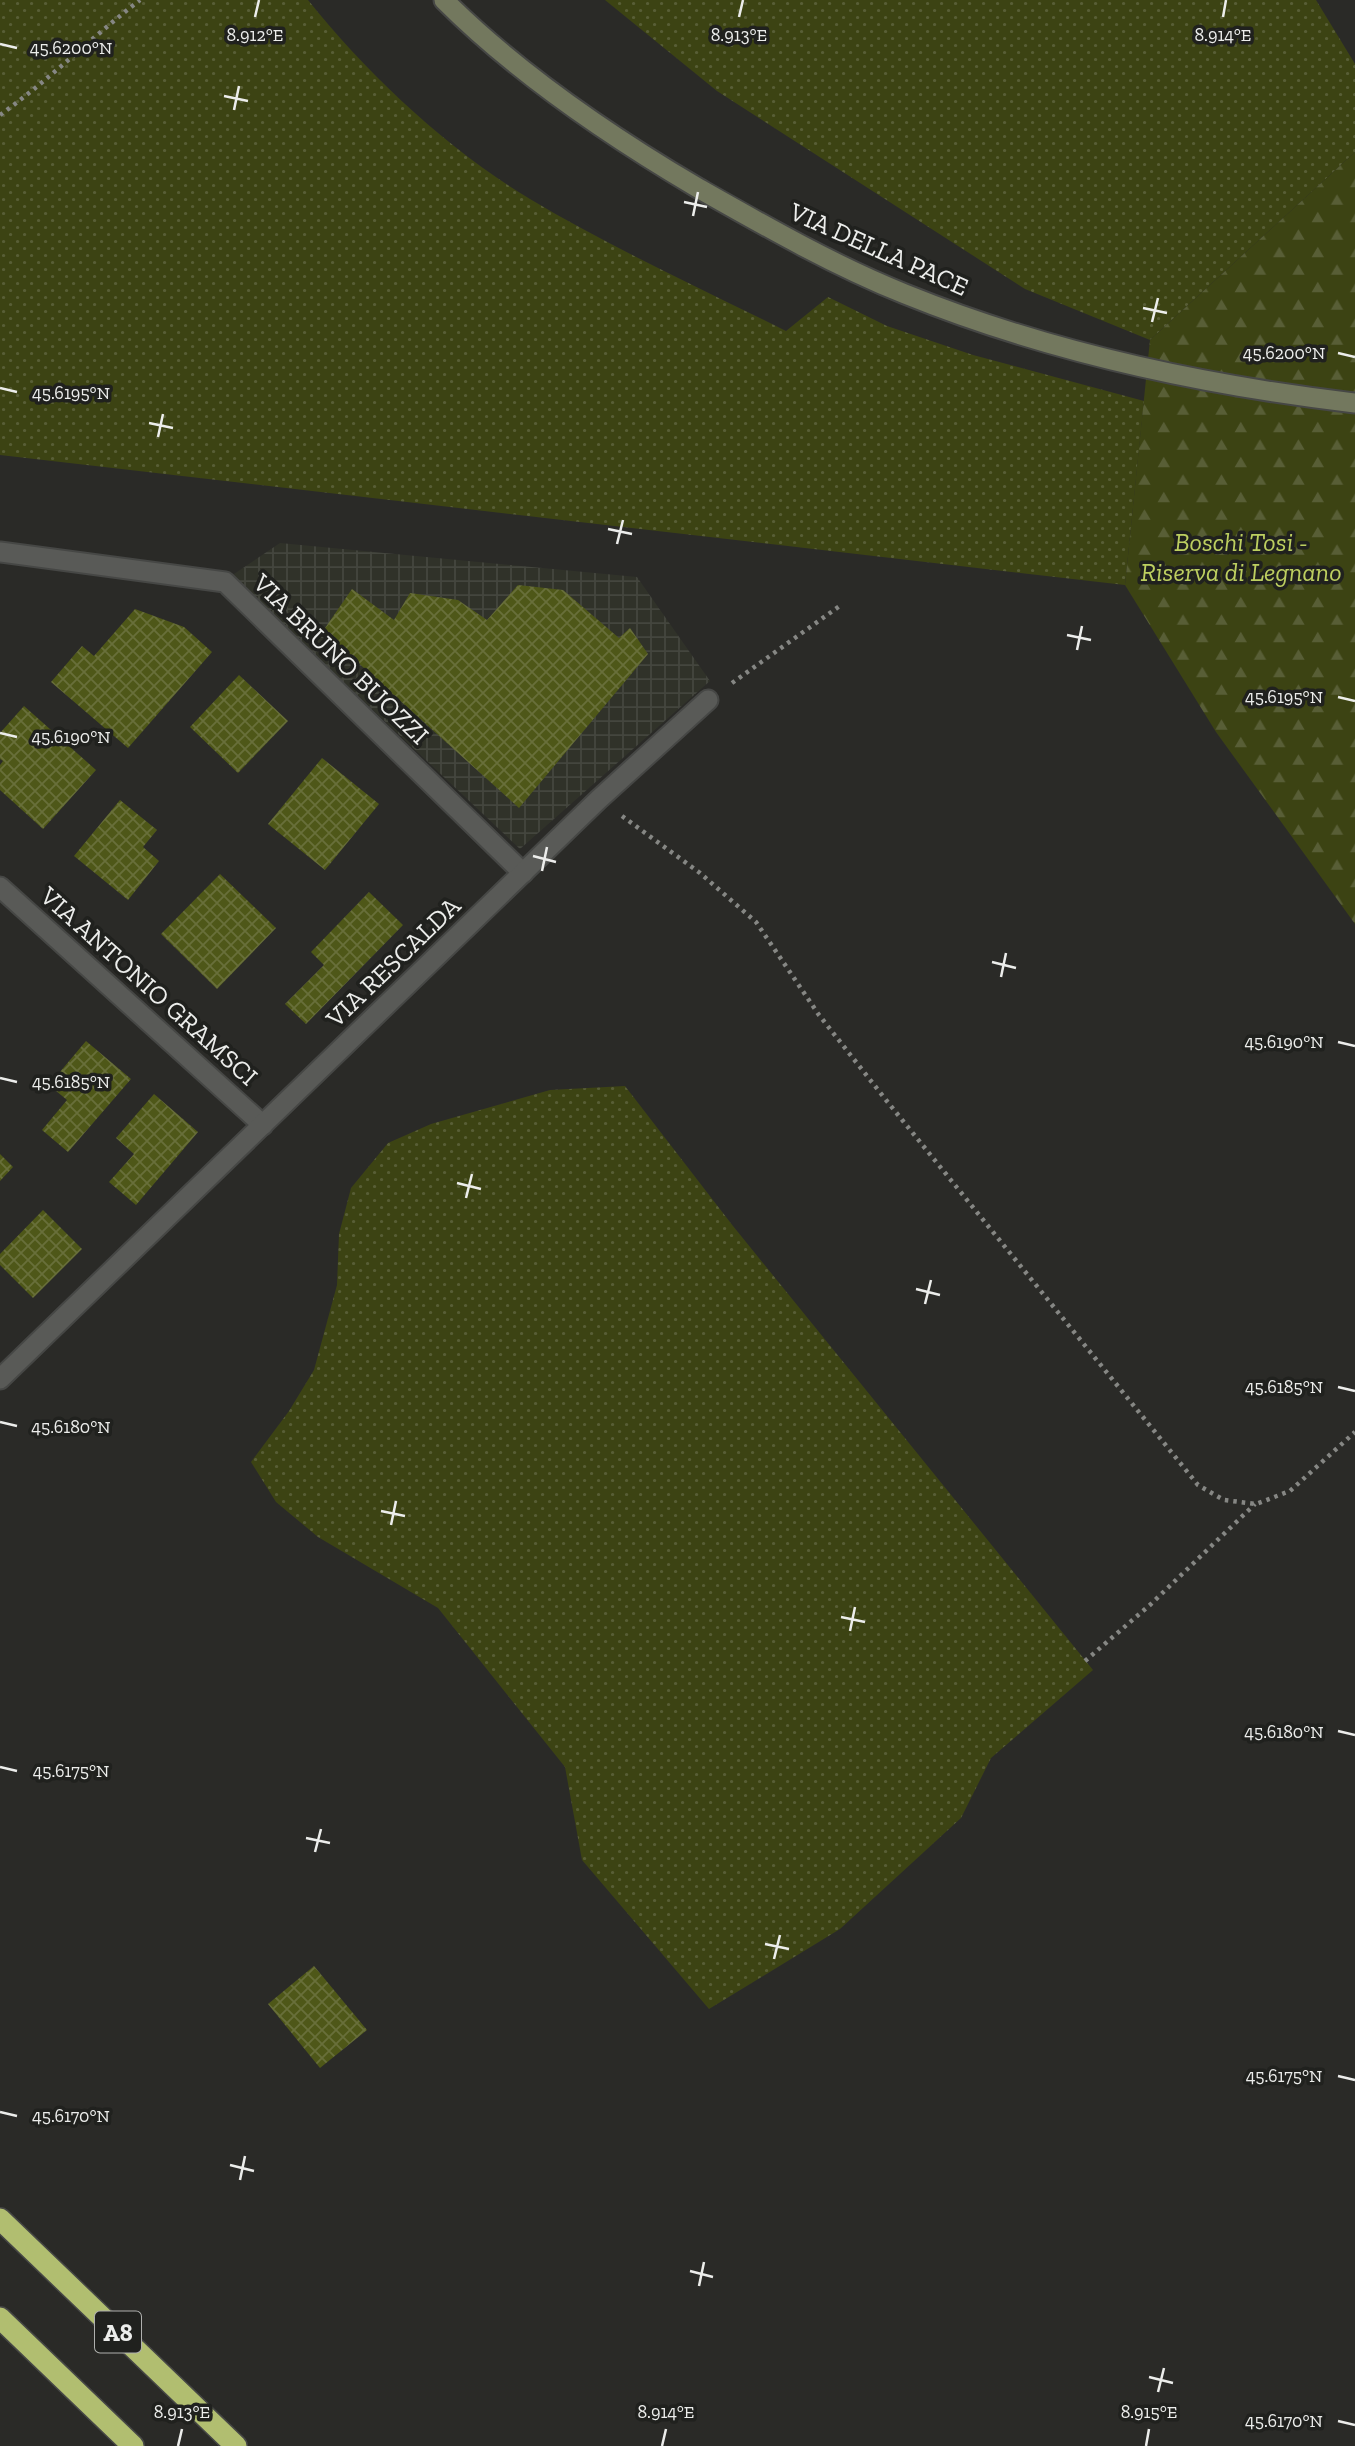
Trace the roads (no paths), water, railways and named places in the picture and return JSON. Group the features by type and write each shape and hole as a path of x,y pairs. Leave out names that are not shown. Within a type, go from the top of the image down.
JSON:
{"highway":[{"name":"A8","path":"0,2219 236,2446"},
{"path":"0,2318 134,2446"}],"main road":[{"name":"VIA DELLA PACE","path":"444,0 474,31 558,96 649,159 765,227 904,294 1000,329 1106,360 1201,380 1355,403"}],"street":[{"name":"VIA BRUNO BUOZZI","path":"0,552 225,582 523,873"},
{"name":"VIA RESCALDA","path":"0,1378 598,800 708,699"},
{"name":"VIA ANTONIO GRAMSCI","path":"0,887 263,1125"}],"park label":[{"name":"Boschi Tosi - Riserva di Legnano","path":"1241,557"}]}
